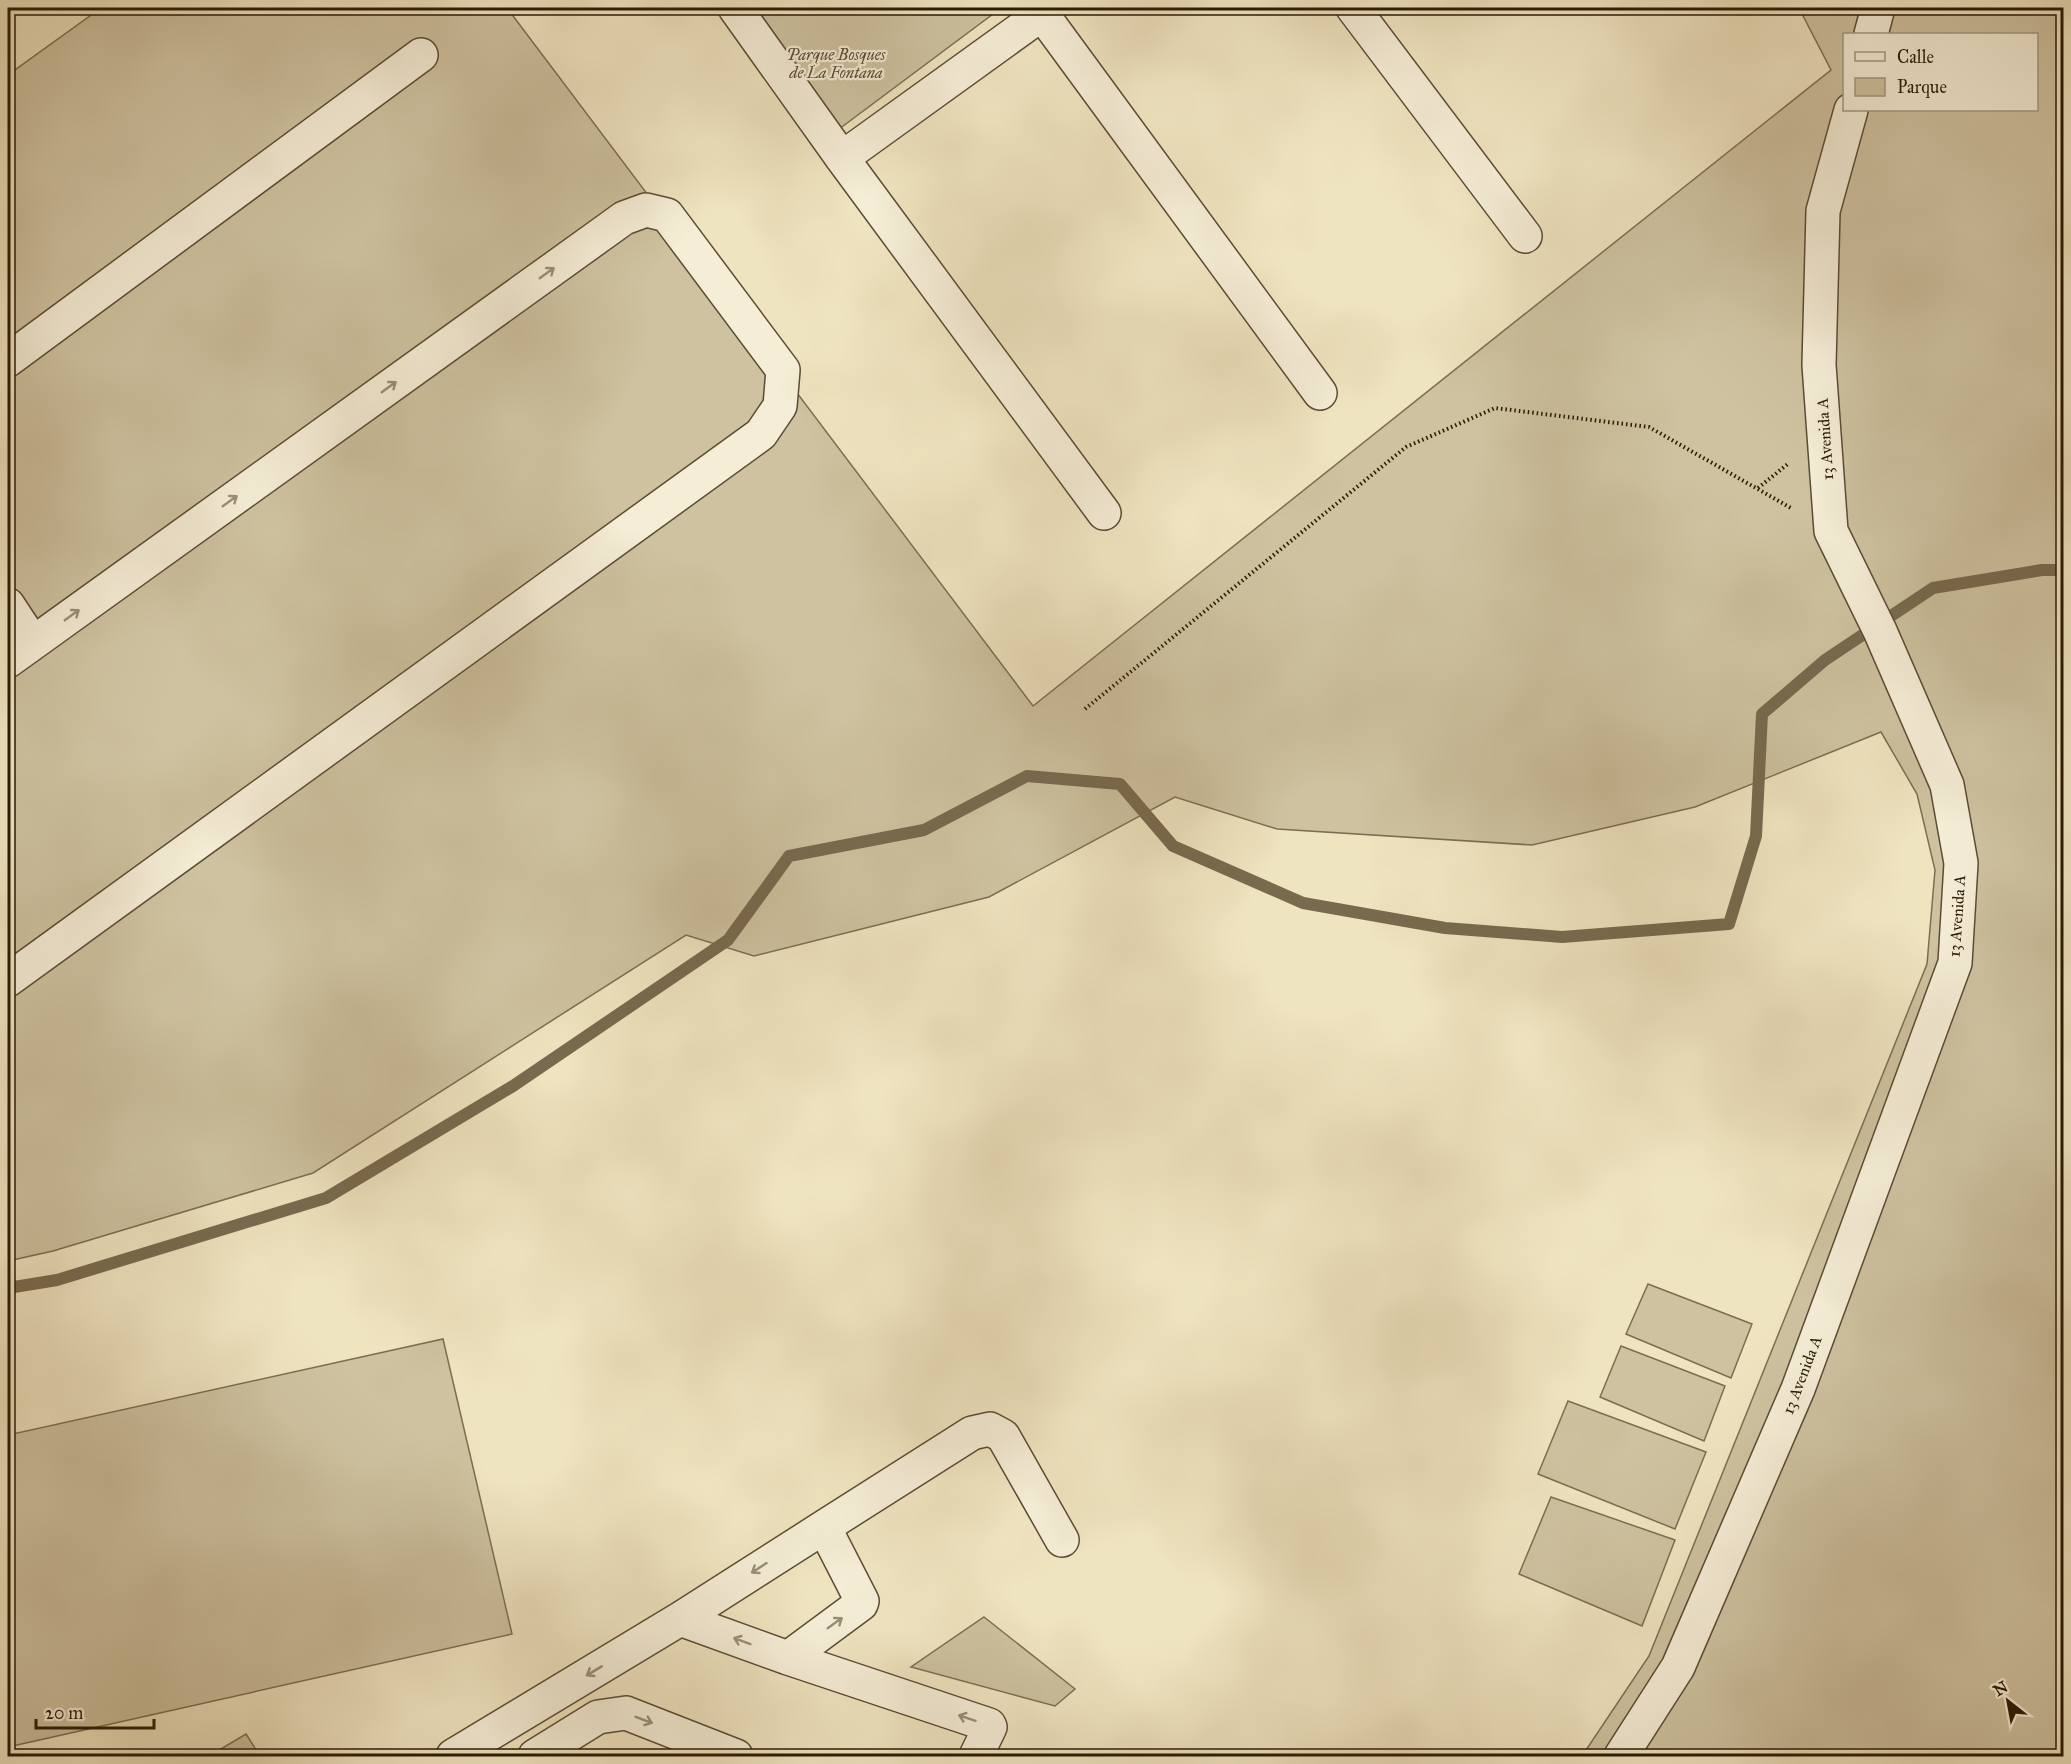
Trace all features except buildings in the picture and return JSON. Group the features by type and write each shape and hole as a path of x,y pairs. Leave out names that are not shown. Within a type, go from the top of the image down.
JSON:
{"street":[{"path":"735,8 842,158 1104,513"},
{"path":"1353,8 1525,236"},
{"path":"1871,33 1878,8"},
{"path":"842,158 1046,11 1320,393"},
{"path":"8,360 421,54"},
{"name":"13 Avenida A","path":"1621,1756 1678,1667 1798,1389 1955,963 1961,863 1947,786 1873,618 1831,531 1819,364 1823,211 1851,111"},
{"path":"8,661 624,218 646,210 667,215 783,370 780,406 761,434 8,980"},
{"path":"8,605 33,643"},
{"path":"453,1756 680,1619 972,1432 990,1429 1004,1436 1062,1540"},
{"path":"788,1658 862,1601 824,1527"},
{"path":"680,1619 788,1658 989,1725 976,1756"},
{"path":"535,1756 598,1717 626,1713 736,1756"}],"path":[{"path":"1085,709 1406,447 1495,408 1649,427 1831,531"}],"green space":[{"path":"101,8 507,8 1033,706 1831,70 1799,8 2063,8 2063,1756 1582,1756 1649,1656 1927,964 1935,870 1917,794 1881,732 1695,807 1532,845 1277,829 1175,797 989,897 754,956 686,935 313,1173 53,1251 8,1261 8,75"},
{"name":"Parque Bosques de La Fontana","path":"719,8 1001,8 823,141"},
{"path":"1648,1284 1752,1324 1731,1378 1626,1334"},
{"path":"443,1339 512,1634 8,1747 8,1435"},
{"path":"1621,1346 1725,1386 1704,1441 1600,1397"},
{"path":"1568,1401 1706,1452 1675,1529 1538,1474"},
{"path":"1551,1497 1675,1540 1642,1626 1519,1574"},
{"path":"984,1617 1075,1689 1055,1706 911,1667"},
{"path":"246,1734 260,1756 209,1756"}],"waterway":[{"path":"8,1288 57,1280 326,1198 513,1086 728,940 789,856 924,830 1027,776 1120,784 1173,846 1303,903 1445,928 1562,937 1729,924 1756,836 1762,714 1825,660 1933,588 2042,570 2064,570"}]}
